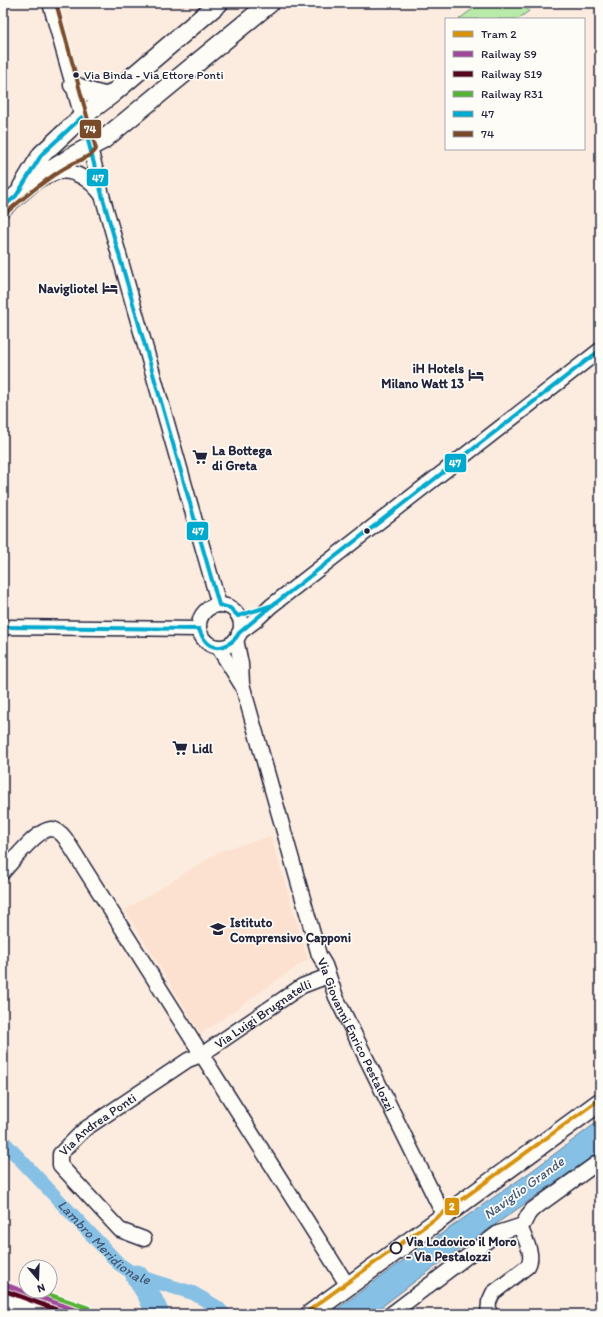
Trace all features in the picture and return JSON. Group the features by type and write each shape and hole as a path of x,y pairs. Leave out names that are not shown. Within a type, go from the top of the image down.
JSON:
{"main road":[{"path":"3,1304 32,1314"}],"street":[{"path":"50,3 102,195 219,605"},
{"path":"10,201 42,154 82,117 219,3"},
{"path":"10,201 34,181 76,154 103,140 270,3"},
{"path":"73,85 101,96 109,96"},
{"path":"34,181 57,172 66,172 88,180 102,195"},
{"path":"218,647 227,646 271,606 600,350"},
{"path":"3,627 199,629 199,621 202,614 210,607 219,605 230,608 238,616 271,606"},
{"name":"Via Giovanni Enrico Pestalozzi","path":"238,616 240,622 238,636 242,684 319,954 325,965 336,997 444,1216"},
{"name":"Via Giovanni Enrico Pestalozzi","path":"199,629 205,641 218,647 242,684"},
{"path":"3,872 37,836 44,831 52,829 60,832 348,1286"},
{"name":"Via Luigi Brugnatelli","path":"201,1055 302,986 328,976"},
{"name":"Via Andrea Ponti","path":"144,1240 120,1230 60,1165 60,1154 85,1130 188,1060 201,1055"},
{"path":"310,1314 600,1102"},
{"path":"391,1314 498,1234 520,1226 524,1223 532,1210 600,1161"},
{"path":"488,1314 489,1302 493,1293 530,1263 530,1252 520,1226"}],"shaded area":[{"name":"Istituto Comprensivo Capponi","path":"271,836 308,959 201,1034 125,910 220,851"}],"green space":[{"path":"481,3 522,3 529,11 519,18 460,18"}],"water":[{"name":"Naviglio Grande","path":"600,1120 600,1151 422,1276 372,1314 330,1314 408,1257 533,1170"}],"waterway":[{"name":"Lambro Meridionale","path":"3,1141 119,1264 137,1276 193,1293 217,1307 224,1314"},
{"path":"137,1276 148,1293 158,1314"}],"tram line":[{"name":"2","path":"304,1314 600,1099"}],"rail line":[{"name":"S9","path":"3,1284 86,1314"},
{"name":"S19","path":"3,1290 68,1314"},
{"name":"R31","path":"58,1298 88,1308"}],"transit line":[{"name":"74","path":"7,212 45,181 70,165 88,157 96,149 56,3"},
{"name":"47","path":"3,207 16,196 42,154 82,117 102,195 219,605 230,608 238,616 273,605 600,350"},
{"name":"47","path":"3,627 199,629 206,642 214,647 218,647 226,645 234,640 239,633 275,603"}],"place":[{"name":"Via Binda - Via Ettore Ponti","path":"76,75"},
{"name":"Navigliotel","path":"110,288"},
{"name":"iH Hotels Milano Watt 13","path":"476,375"},
{"name":"La Bottega di Greta","path":"200,457"},
{"name":"Lidl","path":"180,748"},
{"name":"Istituto Comprensivo Capponi","path":"218,929"},
{"name":"Via Lodovico il Moro - Via Pestalozzi","path":"396,1248"}]}
